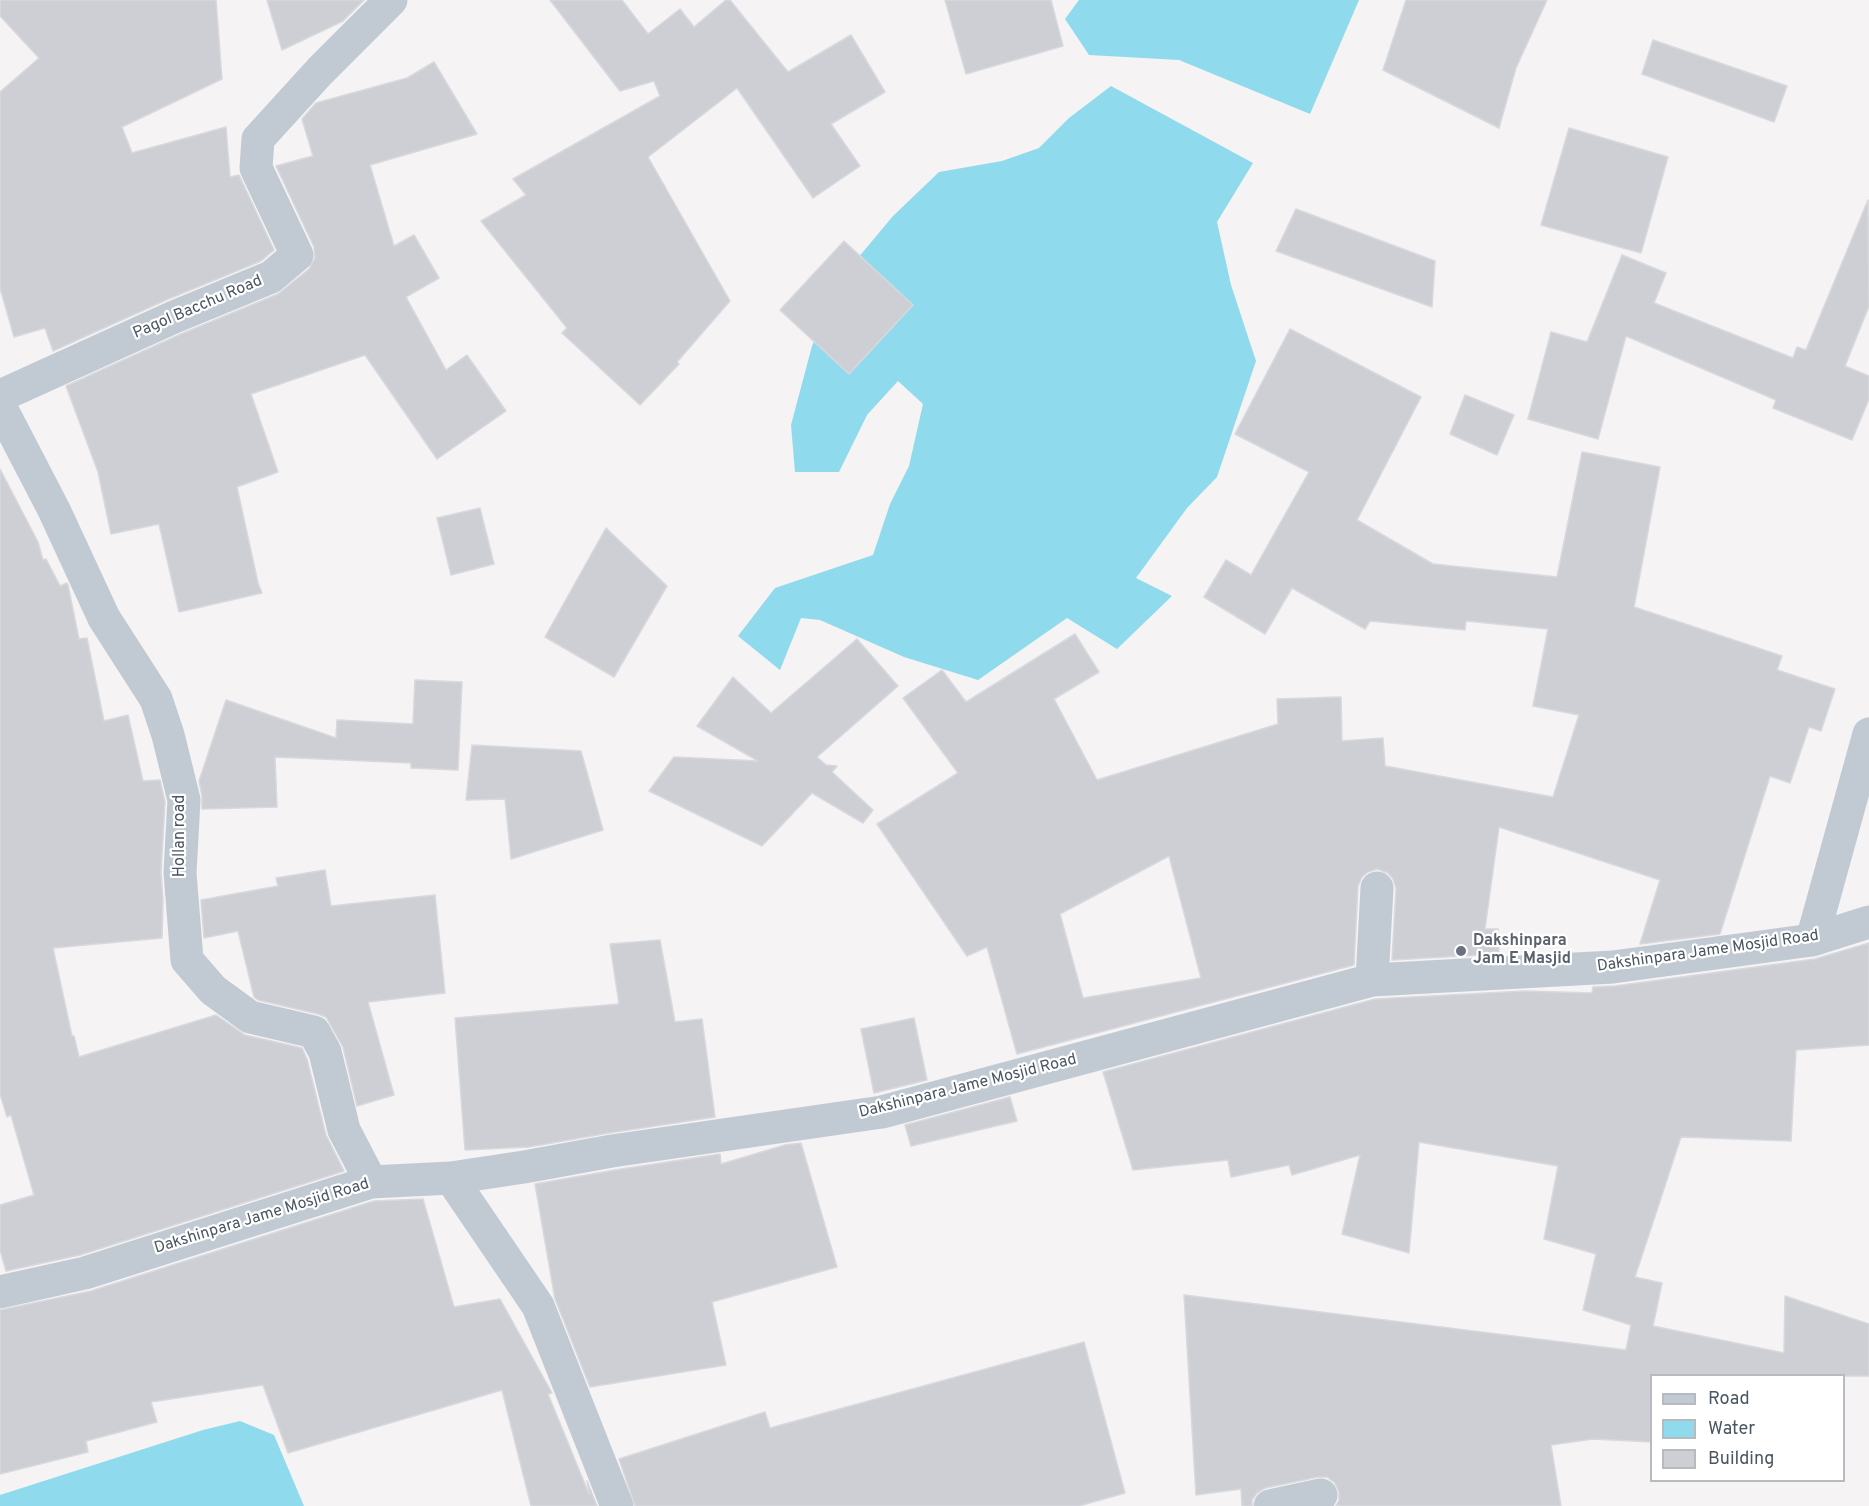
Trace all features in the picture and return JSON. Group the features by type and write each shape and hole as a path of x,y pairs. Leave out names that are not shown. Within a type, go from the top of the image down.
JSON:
{"street":[{"name":"Pagol Bacchu Road","path":"0,396 174,317 270,277 297,255 256,168 258,139 320,71 391,0"},
{"name":"Hollan road","path":"0,406 54,510 104,618 156,699 168,735 184,800 180,873 187,960 213,990 250,1017 314,1032 325,1052 344,1130 371,1182"},
{"path":"1812,940 1869,734"},
{"path":"1372,980 1377,888"},
{"name":"Dakshinpara Jame Mosjid Road","path":"0,1292 84,1273 371,1182 451,1178 612,1151 882,1112 1372,980 1613,967 1812,940 1869,922"},
{"path":"451,1178 538,1306 617,1506"},
{"path":"1270,1506 1321,1495"}],"water":[{"path":"1079,0 1359,0 1310,114 1179,60 1089,55 1065,19"},
{"path":"1111,86 1253,163 1217,222 1231,285 1256,361 1217,477 1187,508 1136,578 1172,596 1117,649 1067,618 978,680 904,657 820,620 801,618 780,670 738,636 775,588 873,555 890,504 909,466 923,404 898,381 867,415 839,472 795,472 791,425 812,346 842,277 893,216 939,172 1002,161 1039,148 1069,118"},
{"path":"240,1421 274,1435 304,1506 0,1506 0,1495 203,1430"}],"building":[{"path":"0,0 216,0 222,79 122,127 132,153 226,127 230,177 239,175 274,250 261,261 166,300 53,351 45,328 14,337 0,288 0,92 39,58 0,16"},
{"path":"267,0 364,0 343,21 282,50"},
{"path":"550,0 622,0 648,34 680,9 694,27 726,0 730,0 788,72 851,35 885,92 831,124 860,166 813,198 737,88 648,157 730,301 677,362 679,364 640,405 562,333 567,328 481,221 526,195 513,179 660,96 654,81 620,91"},
{"path":"945,0 1051,0 1063,46 966,74"},
{"path":"1406,0 1547,0 1516,68 1499,128 1383,70"},
{"path":"1653,40 1787,86 1774,122 1642,74"},
{"path":"434,62 477,134 370,165 394,246 414,235 439,278 406,297 446,370 467,355 506,411 437,459 365,355 251,394 278,472 237,487 262,593 179,612 159,524 111,534 98,472 66,386 181,334 278,294 309,269 315,258 314,247 276,166 313,156 302,119 316,103 407,78"},
{"path":"1569,128 1668,157 1641,253 1541,225"},
{"path":"1868,200 1869,306 1845,366 1869,376 1869,399 1852,440 1773,408 1776,400 1626,336 1598,439 1528,419 1551,332 1587,342 1622,255 1666,273 1654,303 1793,358 1797,347 1806,350"},
{"path":"1296,209 1435,261 1432,307 1276,251"},
{"path":"844,241 913,305 849,374 780,310"},
{"path":"1290,329 1421,397 1357,520 1433,564 1557,577 1582,452 1660,467 1634,607 1782,656 1777,670 1835,689 1821,731 1809,727 1790,783 1770,776 1720,934 1640,944 1660,880 1499,827 1485,929 1498,929 1499,954 1392,960 1396,888 1388,873 1377,869 1362,877 1358,886 1354,965 1017,1054 987,947 967,956 877,824 958,773 903,698 942,670 966,702 1075,634 1099,672 1054,699 1097,780 1278,724 1277,699 1341,697 1342,741 1383,738 1385,766 1553,797 1579,715 1533,706 1548,629 1466,621 1465,630 1370,621 1365,629 1292,588 1265,634 1204,597 1226,560 1251,575 1309,472 1235,434","holes":["1169,856 1201,978 1083,998 1060,914"]},
{"path":"1465,395 1514,415 1497,455 1450,434"},
{"path":"0,469 38,542 43,560 46,559 60,586 67,583 68,585 79,639 87,638 104,721 128,715 143,781 160,780 165,802 161,872 162,938 53,948 72,1036 74,1036 79,1057 216,1015 245,1035 302,1048 307,1059 326,1135 344,1171 80,1255 6,1271 0,1250 0,1205 34,1195 11,1115 7,1117 0,1094"},
{"path":"480,508 494,564 451,575 437,518"},
{"path":"606,528 667,586 614,677 545,637"},
{"path":"857,639 898,686 817,757 826,765 837,766 832,772 873,810 863,823 812,793 762,846 649,791 674,757 758,761 697,726 733,677 771,713"},
{"path":"415,680 462,682 458,770 411,768 411,763 275,757 277,807 202,809 199,781 226,700 336,738 337,720 413,724"},
{"path":"472,745 581,751 603,830 511,859 505,799 466,800"},
{"path":"325,870 331,906 435,895 445,993 368,1002 394,1095 357,1106 343,1047 326,1017 258,1000 254,997 238,931 204,938 201,900 278,886 276,878"},
{"path":"660,940 675,1022 702,1019 715,1117 529,1147 465,1150 455,1018 619,1004 610,944"},
{"path":"1869,943 1869,1045 1796,1050 1791,1141 1681,1137 1635,1277 1662,1283 1653,1326 1784,1353 1785,1296 1869,1324 1869,1376 1650,1374 1650,1442 1593,1439 1551,1445 1561,1506 1336,1506 1339,1492 1335,1483 1327,1477 1265,1488 1257,1493 1252,1500 1252,1506 1242,1506 1241,1489 1196,1495 1184,1295 1626,1350 1631,1325 1583,1310 1596,1254 1544,1239 1558,1166 1419,1142 1409,1253 1342,1234 1360,1155 1292,1175 1289,1165 1231,1177 1228,1160 1133,1170 1103,1072 1375,999 1524,991 1592,993 1593,987 1815,959"},
{"path":"914,1018 927,1080 874,1093 861,1029"},
{"path":"1010,1097 1017,1121 911,1146 905,1125"},
{"path":"801,1143 837,1267 712,1302 726,1365 590,1387 555,1299 535,1184 720,1154 721,1164 785,1145"},
{"path":"423,1199 454,1307 500,1299 552,1393 548,1394 589,1494 587,1481 597,1506 531,1506 502,1390 288,1453 263,1385 151,1402 157,1422 86,1441 88,1452 0,1474 0,1310 91,1291 374,1201"},
{"path":"1084,1342 1125,1493 1079,1506 635,1506 619,1459 765,1412 770,1428"}],"place":[{"name":"Dakshinpara Jam E Masjid","path":"1461,951"}]}
